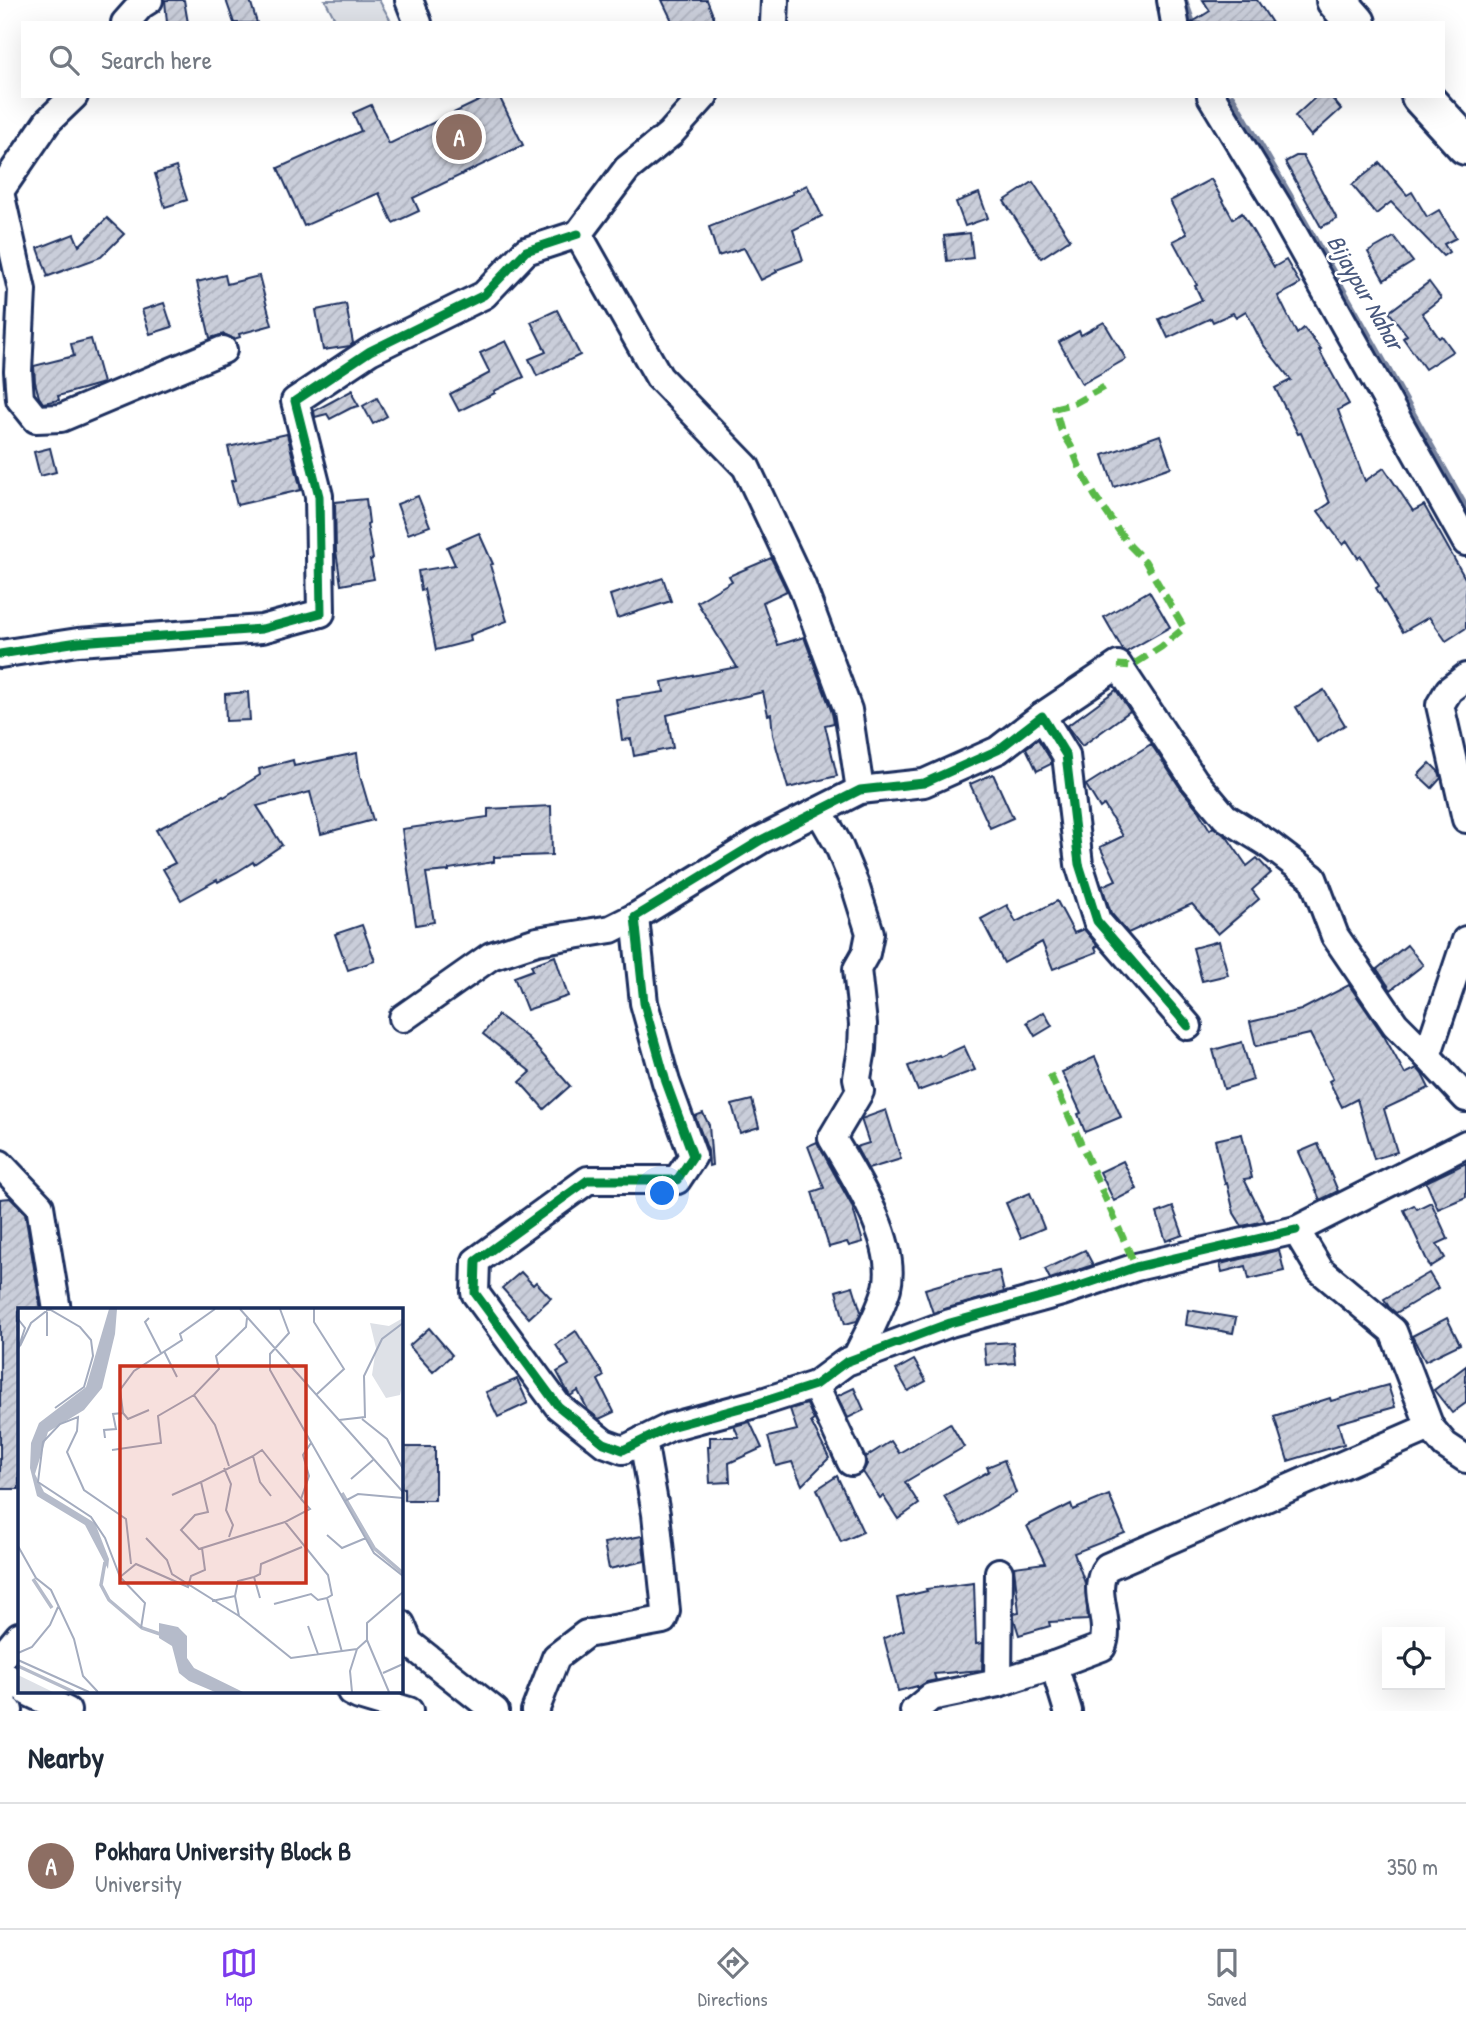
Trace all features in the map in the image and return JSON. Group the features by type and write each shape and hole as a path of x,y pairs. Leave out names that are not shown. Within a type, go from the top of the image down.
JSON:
{"highway":[{"path":"1335,0 1354,21"},
{"path":"1423,98 1466,145"}],"street":[{"path":"127,21 149,0"},
{"path":"409,0 417,21"},
{"path":"774,21 775,0"},
{"path":"1171,0 1175,21"},
{"path":"72,98 48,121 0,191 22,290 9,372 20,399 36,419 61,418 223,350"},
{"path":"0,654 78,642 262,629 321,613 318,496 295,401 370,351 484,295 526,251 578,234 627,169 670,134 702,98"},
{"path":"1212,98 1282,213 1466,542"},
{"path":"578,234 659,377 746,467 802,586 848,710 860,790"},
{"path":"403,1018 491,956 537,941 611,929 635,918 761,840 860,790 924,783 998,750 1042,716 1118,665 1194,780 1226,817 1268,843 1313,878 1335,936 1395,1024 1466,1098"},
{"path":"1466,677 1449,690 1440,705 1466,820"},
{"path":"1042,716 1066,755 1079,864 1097,921 1188,1026"},
{"path":"819,811 838,844 870,933 866,953 858,969 863,1024 857,1078 860,1091 832,1138 870,1203 888,1261 888,1285 879,1311 856,1358"},
{"path":"635,918 644,1003 666,1082 693,1156 677,1180 588,1180 476,1261 475,1293 558,1406 604,1443 623,1450 670,1427 814,1385 846,1362 950,1323 1136,1268 1296,1230 1466,1144"},
{"path":"1427,1056 1466,940"},
{"path":"0,1164 40,1206 57,1308"},
{"path":"1296,1230 1320,1269 1393,1331 1430,1427 1445,1445 1466,1459"},
{"path":"814,1385 851,1462"},
{"path":"914,1711 930,1697 998,1683 1102,1647 1106,1628 1099,1584 1107,1567 1430,1427"},
{"path":"535,1711 556,1657 586,1634 663,1620 666,1611 656,1514 643,1440"},
{"path":"998,1683 999,1572"},
{"path":"402,1626 409,1643 495,1711"},
{"path":"0,1659 18,1637"},
{"path":"1054,1665 1068,1711"},
{"path":"0,1672 18,1685"},
{"path":"0,1693 4,1707 9,1711"},
{"path":"32,1694 67,1711"},
{"path":"355,1694 409,1711"}],"shaded area":[{"path":"325,0 379,0 391,21 336,21"}],"building":[{"path":"165,0 184,0 188,21 167,21"},
{"path":"226,0 250,0 256,21 233,21"},
{"path":"662,0 707,0 715,21 672,21"},
{"path":"1203,0 1257,0 1271,21 1194,21 1210,11"},
{"path":"485,98 500,98 523,145 413,198 419,211 393,223 379,193 304,226 278,168 361,131 353,113 371,105 389,144"},
{"path":"1315,98 1332,98 1341,109 1311,136 1295,116"},
{"path":"1296,156 1303,156 1337,219 1321,227 1285,162"},
{"path":"1380,163 1407,195 1412,192 1427,217 1439,210 1456,238 1444,244 1449,252 1443,256 1391,202 1376,214 1352,185"},
{"path":"176,167 187,200 165,207 155,174"},
{"path":"1211,179 1233,219 1242,213 1274,267 1286,260 1300,284 1278,296 1297,334 1304,328 1321,349 1319,350 1349,404 1338,410 1365,481 1384,468 1413,511 1424,505 1466,580 1466,628 1446,641 1429,617 1403,632 1376,588 1379,586 1361,556 1358,558 1347,541 1343,545 1318,511 1330,503 1301,433 1298,434 1275,388 1291,380 1262,343 1246,311 1236,317 1233,313 1213,322 1211,318 1168,338 1159,319 1202,300 1195,286 1197,285 1173,241 1187,234 1170,201"},
{"path":"1033,182 1070,239 1041,258 1004,201"},
{"path":"807,185 822,216 793,230 803,260 776,270 777,272 761,280 744,248 718,256 709,227 793,194 792,192"},
{"path":"979,193 988,218 965,226 956,202"},
{"path":"107,218 124,234 101,257 46,277 48,276 38,248 74,234 79,246"},
{"path":"970,233 973,258 947,261 944,236"},
{"path":"1394,237 1413,262 1384,280 1368,252"},
{"path":"225,275 227,284 259,276 272,325 239,334 240,337 234,339 224,334 210,338 197,282"},
{"path":"1429,282 1441,298 1422,313 1439,338 1442,336 1453,351 1425,369 1403,338 1407,335 1389,312"},
{"path":"164,303 172,327 150,334 142,310"},
{"path":"346,304 353,343 350,346 323,350 316,310"},
{"path":"557,310 580,355 537,376 529,359 546,352 531,322"},
{"path":"1104,322 1126,359 1082,384 1059,342 1079,331 1081,335"},
{"path":"91,339 103,383 58,396 59,400 43,403 35,382 34,366 74,356 71,344"},
{"path":"506,341 524,377 459,411 450,394 490,373 480,353"},
{"path":"353,390 353,396 359,406 330,419 327,414 315,417 314,411"},
{"path":"377,398 387,416 373,424 363,406"},
{"path":"287,434 301,490 237,505 231,481 236,480 228,447"},
{"path":"1160,435 1171,467 1114,487 1103,455"},
{"path":"50,448 56,472 40,476 34,452"},
{"path":"418,496 430,526 408,534 397,504"},
{"path":"366,499 374,579 341,585 336,551 335,502"},
{"path":"479,533 493,564 490,565 507,621 470,635 471,641 436,650 418,571 455,565 447,547"},
{"path":"771,558 787,591 763,602 778,645 804,637 832,713 834,723 825,725 837,776 788,788 773,735 771,714 768,715 763,692 667,715 673,748 634,756 631,739 622,740 616,699 664,692 662,682 737,667 697,602 732,581 729,576"},
{"path":"663,578 671,601 617,618 610,595"},
{"path":"1149,591 1170,627 1126,652 1104,617"},
{"path":"1116,690 1130,711 1082,746 1067,726"},
{"path":"1324,690 1345,725 1317,742 1296,707"},
{"path":"248,692 250,720 226,721 225,694"},
{"path":"1038,739 1051,764 1037,771 1026,748"},
{"path":"1151,744 1210,830 1213,827 1227,837 1247,866 1257,858 1271,873 1252,890 1259,899 1218,934 1192,904 1128,933 1111,913 1102,886 1116,880 1100,847 1123,836 1104,805 1100,808 1086,785"},
{"path":"357,753 360,776 373,820 321,834 310,792 257,806 282,845 254,864 253,862 181,900 163,869 175,863 156,830 224,797 260,775 259,769 293,760 294,766"},
{"path":"1430,763 1441,778 1432,788 1418,775"},
{"path":"993,774 1013,818 990,828 970,784"},
{"path":"551,806 552,855 494,857 494,862 426,873 434,922 416,925 402,829 488,817 488,809"},
{"path":"1057,901 1074,933 1084,929 1098,946 1095,947 1097,952 1053,969 1042,942 1004,963 981,919 1007,905 1016,922"},
{"path":"362,925 375,961 348,970 335,934"},
{"path":"1219,941 1228,975 1202,981 1193,948"},
{"path":"1407,945 1423,965 1391,990 1377,969"},
{"path":"555,956 568,996 527,1010 514,977 533,970 531,965"},
{"path":"1349,985 1384,1036 1405,1074 1417,1068 1429,1088 1384,1109 1397,1152 1374,1159 1357,1099 1342,1107 1329,1081 1333,1079 1310,1034 1256,1046 1250,1022 1301,1010"},
{"path":"1044,1012 1052,1026 1035,1036 1027,1022"},
{"path":"498,1015 528,1038 570,1086 544,1109 520,1082 531,1072 483,1034"},
{"path":"1242,1042 1253,1080 1224,1089 1213,1050"},
{"path":"964,1046 975,1070 918,1091 908,1066 939,1055 940,1057"},
{"path":"1095,1057 1121,1117 1085,1132 1078,1114 1081,1113 1062,1072"},
{"path":"752,1100 759,1127 740,1133 732,1105"},
{"path":"886,1110 901,1159 868,1169 856,1147 869,1143 861,1119"},
{"path":"703,1113 709,1125 712,1165 709,1166 708,1151 695,1116"},
{"path":"1242,1134 1252,1178 1244,1179 1265,1221 1242,1226 1234,1213 1215,1140"},
{"path":"817,1142 852,1206 863,1242 849,1246 847,1242 829,1247 812,1192 824,1188 808,1146"},
{"path":"1318,1144 1338,1191 1320,1200 1299,1152"},
{"path":"1123,1161 1137,1189 1114,1201 1100,1172"},
{"path":"1466,1163 1466,1197 1438,1209 1426,1182"},
{"path":"1030,1193 1044,1228 1021,1238 1006,1203"},
{"path":"10,1198 25,1213 41,1308 18,1308 18,1489 0,1489 0,1199"},
{"path":"1431,1202 1448,1239 1437,1244 1445,1258 1430,1267 1404,1210 1414,1205 1417,1209"},
{"path":"1173,1207 1183,1235 1166,1241 1157,1213"},
{"path":"1085,1250 1093,1265 1050,1279 1045,1269"},
{"path":"1279,1250 1284,1271 1249,1279 1246,1266 1222,1272 1220,1264"},
{"path":"999,1271 1004,1292 933,1313 925,1289"},
{"path":"521,1272 533,1285 536,1282 551,1298 529,1318 502,1288"},
{"path":"1429,1273 1438,1288 1396,1313 1389,1307 1384,1299"},
{"path":"853,1286 861,1312 857,1321 845,1324 836,1291"},
{"path":"1188,1310 1236,1318 1233,1333 1186,1325"},
{"path":"1447,1318 1460,1344 1425,1361 1412,1336"},
{"path":"429,1328 452,1355 433,1372 409,1346"},
{"path":"576,1331 604,1376 598,1380 614,1412 599,1419 588,1410 578,1391 570,1396 557,1372 569,1365 556,1345"},
{"path":"1013,1342 1015,1363 986,1365 984,1344"},
{"path":"914,1360 926,1381 908,1391 896,1370"},
{"path":"1466,1366 1466,1403 1452,1413 1434,1390"},
{"path":"517,1379 528,1403 498,1417 486,1392"},
{"path":"1388,1385 1395,1407 1338,1423 1344,1444 1288,1461 1274,1416 1330,1398 1331,1401"},
{"path":"854,1388 864,1410 848,1418 837,1396"},
{"path":"807,1404 814,1420 811,1422 829,1458 802,1485 792,1462 776,1466 768,1437 797,1430 790,1409"},
{"path":"750,1422 762,1448 729,1463 730,1482 710,1483 710,1437 739,1437 734,1426"},
{"path":"950,1423 964,1447 905,1482 919,1504 898,1519 863,1472 867,1464 866,1457 891,1441 899,1453"},
{"path":"402,1447 435,1447 435,1500 404,1500"},
{"path":"1004,1460 1016,1493 961,1525 944,1496 989,1471 987,1467"},
{"path":"837,1476 863,1532 841,1542 817,1489"},
{"path":"1109,1495 1125,1533 1074,1553 1085,1583 1088,1620 1049,1622 1050,1626 1019,1635 1014,1619 1014,1613 1019,1612 1014,1567 1045,1563 1027,1526 1071,1504 1073,1510"},
{"path":"642,1536 645,1561 609,1569 604,1543"},
{"path":"974,1583 976,1644 983,1643 982,1670 934,1674 936,1680 917,1688 898,1691 884,1638 904,1630 897,1598 927,1591 926,1589"}],"waterway":[{"name":"Bijaypur Nahar","path":"1185,0 1192,21"},
{"name":"Bijaypur Nahar","path":"1233,98 1466,507"}],"marked path":[{"path":"1104,387 1075,403 1055,408 1061,430 1095,496 1128,544 1145,561 1184,628 1131,666 1118,665"},
{"path":"1050,1074 1136,1267"}],"cycle path":[{"path":"0,654 78,642 262,629 321,613 319,496 295,401 370,351 484,295 526,251 578,234"},
{"path":"1188,1026 1097,921 1079,864 1066,755 1042,716 998,750 924,783 860,790 761,840 635,917 644,1003 666,1082 693,1156 677,1180 588,1180 476,1261 475,1293 558,1406 604,1443 623,1450 670,1427 815,1385 846,1362 950,1323 1062,1292 1136,1267 1296,1230"}],"place":[{"name":"Pokhara University Block B","path":"459,137"}]}
